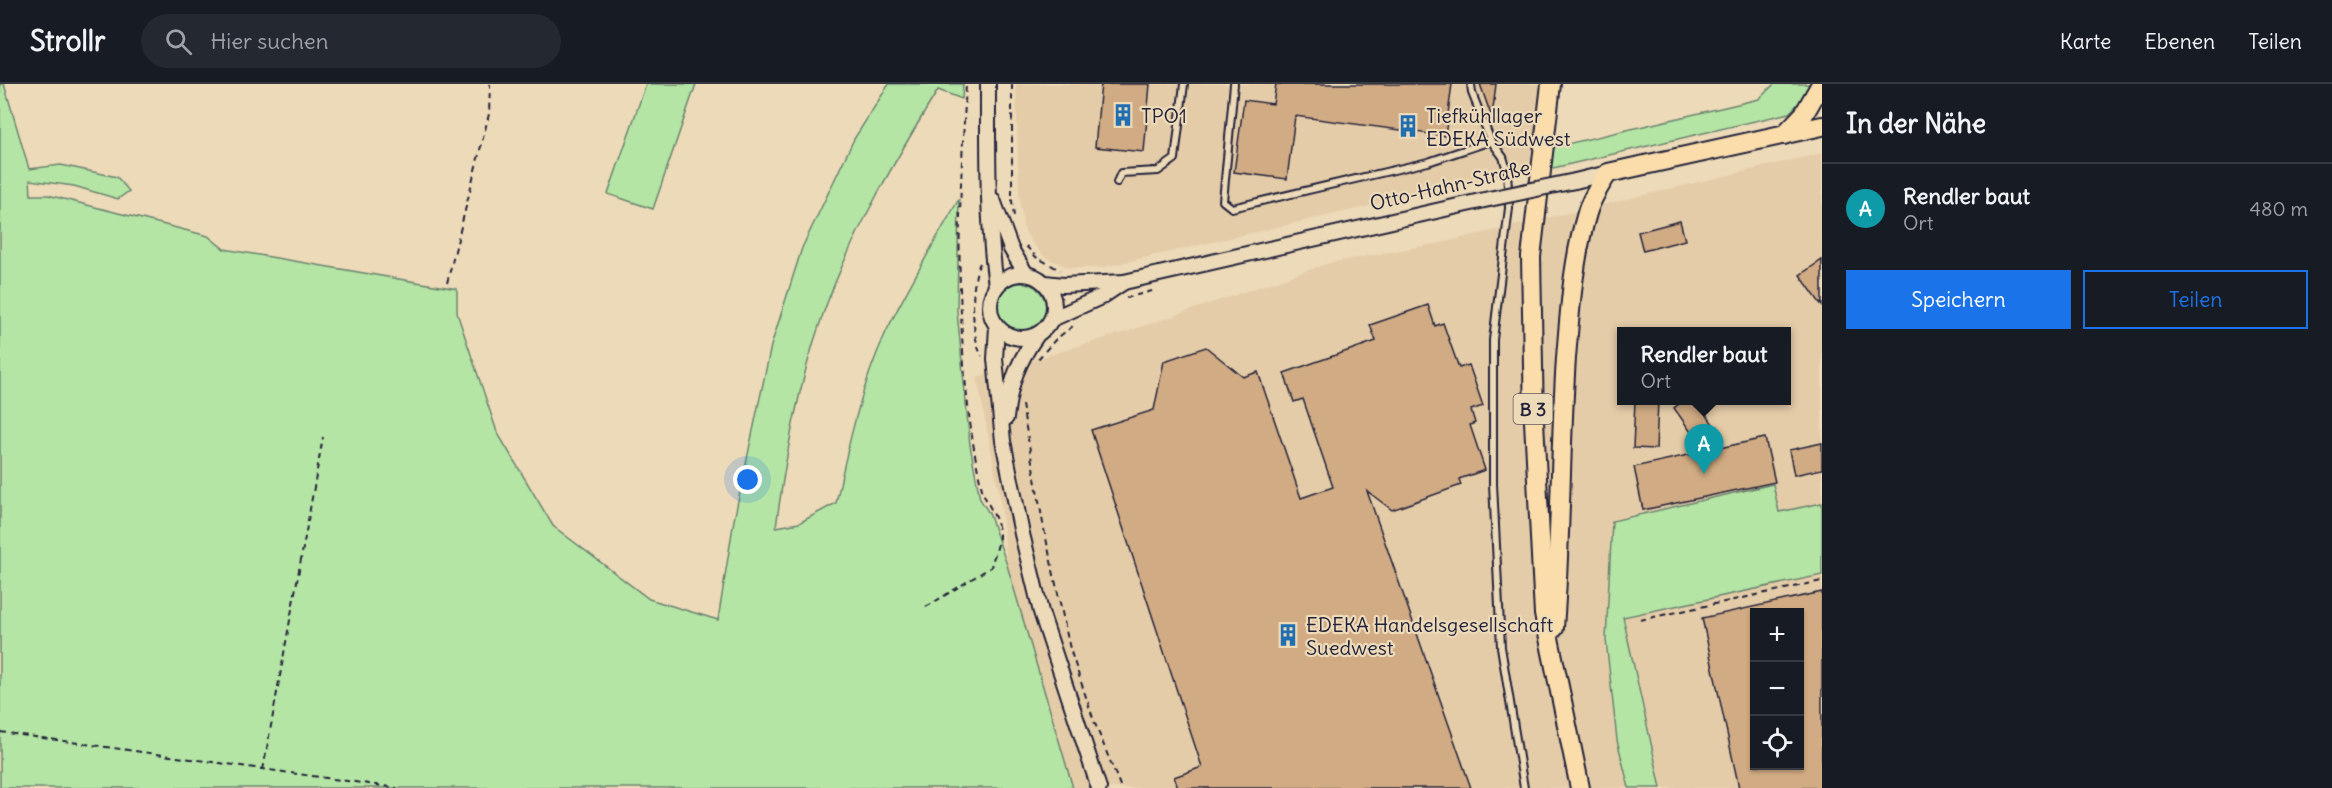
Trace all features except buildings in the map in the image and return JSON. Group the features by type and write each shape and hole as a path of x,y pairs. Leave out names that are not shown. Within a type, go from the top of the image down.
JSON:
{"main road":[{"name":"B 3","path":"1551,84 1531,257 1535,444 1544,614 1580,788"},
{"path":"1784,135 1804,114 1821,84"},
{"name":"Otto-Hahn-Straße","path":"1608,173 1822,126"},
{"name":"B 3","path":"1553,654 1562,422 1570,311 1576,262 1587,211 1608,173"}],"street":[{"path":"988,84 988,184 996,286 990,306 992,317 997,327 1006,334 1016,338 1037,335"},
{"name":"Otto-Hahn-Straße","path":"1045,283 1076,280 1124,282 1608,173"},
{"path":"988,184 1017,246 1026,274"},
{"path":"996,286 1015,274 1026,274 1045,283 1052,292 1055,302 1052,319 1037,335 1018,364 1009,393 1003,441"},
{"name":"Otto-Hahn-Straße","path":"1052,319 1103,296 1124,282"},
{"path":"997,327 995,359 1003,441 1041,612 1099,788"}],"lane":[{"path":"1117,182 1121,173 1158,171 1175,159 1184,84"},
{"path":"1234,84 1222,201 1232,208 1428,162 1491,141"},
{"path":"1471,84 1472,93 1491,141 1503,157 1507,170 1509,208 1493,340 1493,494 1502,647 1524,788"}],"path":[{"path":"447,283 489,114 490,84"},
{"path":"926,607 991,567 1000,537 995,518 981,488 972,440 960,313 962,167 966,84"},
{"path":"1012,84 1012,201 1016,223"},
{"path":"1017,246 1076,280"},
{"path":"992,257 979,263 974,279 974,299 977,348 983,357 995,359"},
{"path":"1018,364 1032,367 1056,339 1085,316 1083,304"},
{"path":"1021,403 1044,530 1070,649 1094,721 1121,788"},
{"path":"263,770 323,436"},
{"path":"1640,620 1822,581"},
{"path":"0,732 397,788"}],"shaded area":[{"path":"1016,84 1541,84 1530,169 1100,268 1069,268 1045,257 1030,240 1023,227 1019,193"},
{"path":"1822,153 1822,788 1073,788 1007,565 1001,503 977,377 1126,332 1329,263 1445,242"}],"green space":[{"path":"0,84 4,84 29,169 61,165 117,177 129,191 118,199 74,186 30,180 31,195 48,195 208,236 224,249 457,289 457,313 497,432 553,526 649,599 718,620 734,520 771,346 802,248 854,139 889,84 963,84 962,99 938,90 874,200 833,287 806,368 789,447 776,527 799,523 836,503 856,416 877,353 903,298 959,199 957,311 970,445 980,499 989,513 1007,565 1073,788 0,788"},
{"path":"646,84 696,84 653,209 608,194"},
{"path":"1774,84 1810,84 1802,100 1789,113 1549,169 1554,147 1759,99"},
{"path":"1021,283 1039,290 1046,308 1039,326 1021,333 1003,326 996,308 1003,290"},
{"path":"1773,484 1779,512 1822,503 1822,575 1623,617 1661,788 1629,788 1617,740 1606,640 1612,521"}],"place":[{"name":"TPO1","path":"1123,115"},
{"name":"Tiefkühllager EDEKA Südwest","path":"1408,126"},
{"name":"Rendler baut","path":"1704,474"},
{"name":"EDEKA Handelsgesellschaft Suedwest","path":"1288,635"}]}
